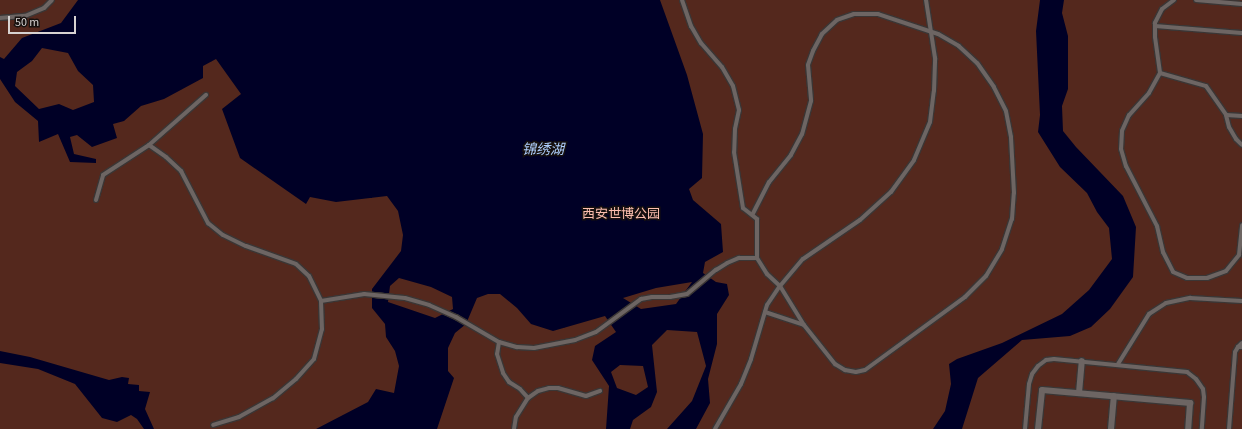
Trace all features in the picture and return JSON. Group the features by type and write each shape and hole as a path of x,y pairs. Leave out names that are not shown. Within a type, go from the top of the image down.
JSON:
{"street":[{"path":"1079,393 1082,361"},
{"path":"1038,429 1042,390 1190,403 1188,429"},
{"path":"1111,429 1114,396"}],"lane":[{"path":"0,18 25,16 44,8 52,0"},
{"path":"682,0 691,26 701,43 722,67 733,86 739,110 735,129 734,152 737,175 743,208 752,215 757,218 757,258 767,274 780,286 804,326 835,364 845,370 856,372 865,370 965,297 986,276 1002,249 1012,219 1014,193 1011,137 1006,111 994,87 977,63 958,46 930,31 878,14 854,14 837,20 822,34 813,51 808,65 811,101 802,134 791,155 769,182 752,215"},
{"path":"715,429 741,384 751,359 764,312 780,286 803,259 860,220 891,192 914,160 930,122 934,92 935,58 926,0"},
{"path":"1174,0 1162,9 1155,26 1160,73 1149,93 1129,115 1122,131 1121,149 1126,166 1157,226 1163,252 1173,272 1187,278 1207,278 1226,271 1239,255 1242,225"},
{"path":"1196,0 1242,4"},
{"path":"1155,26 1242,33"},
{"path":"1160,73 1206,86 1226,115 1229,127 1236,139 1242,145"},
{"path":"96,200 103,175 149,145 206,95"},
{"path":"1226,115 1242,116"},
{"path":"149,145 166,157 181,171 208,223 223,235 296,264 309,276 321,301 322,329 314,359 296,380 273,398 239,417 213,425"},
{"path":"321,301 364,294 405,298 429,305 456,316 499,342 517,347 534,348 575,340 596,332 641,299 687,294 716,270 727,263 739,258 757,258"},
{"path":"1118,364 1149,314 1166,303 1190,298 1242,301"},
{"path":"764,312 804,326"},
{"path":"499,342 497,354 502,373 509,382 520,389 528,398"},
{"path":"1229,429 1235,352 1242,343"},
{"path":"1025,429 1028,384 1032,374 1038,366 1046,360 1054,359 1118,364 1187,372 1196,379 1203,389 1202,429"},
{"path":"514,429 516,417 528,398 538,391 549,388 558,388 586,396 600,391"}],"green space":[{"name":"西安世博公园","path":"0,0 1242,0 1242,429 0,429"}],"water":[{"name":"锦绣湖","path":"78,0 660,0 687,75 703,134 702,178 689,189 693,200 721,224 723,252 705,262 703,273 716,282 727,284 729,295 717,314 717,344 708,379 710,403 696,429 667,429 692,401 706,366 697,332 667,330 652,345 657,392 651,407 633,420 630,429 606,429 609,386 592,360 595,346 616,332 605,316 553,331 531,324 517,308 500,294 488,294 477,298 466,324 455,333 448,348 448,371 454,378 437,429 316,429 368,402 376,389 394,393 399,366 395,351 386,337 385,324 372,308 372,289 401,251 403,235 398,211 387,196 336,202 310,197 306,204 240,158 222,109 241,94 216,59 203,66 203,78 164,99 141,106 124,121 113,124 117,138 92,147 77,135 70,137 74,154 96,159 96,163 70,162 58,134 39,142 38,121 15,102 0,79 0,57 4,59 22,38 61,23","holes":["42,48 68,53 78,71 93,85 94,102 73,110 59,104 39,109 15,86 17,72 32,61","399,278 431,287 452,297 453,309 435,318 388,302 390,286","692,282 676,304 641,309 623,298 656,288","620,365 643,366 648,387 636,395 617,388 611,372"]},
{"path":"1040,0 1064,0 1062,13 1068,36 1068,89 1062,106 1063,131 1076,147 1123,196 1136,227 1133,277 1110,309 1091,327 1070,336 1022,340 978,378 962,429 933,429 945,411 951,384 949,364 957,359 1002,343 1062,314 1089,290 1112,259 1109,228 1097,212 1087,193 1060,167 1038,132 1040,115 1036,31"},
{"path":"0,351 30,357 109,380 122,377 129,378 128,384 139,385 139,391 150,392 145,409 154,429 144,429 137,419 131,415 117,422 102,418 75,384 38,369 0,363"}]}
